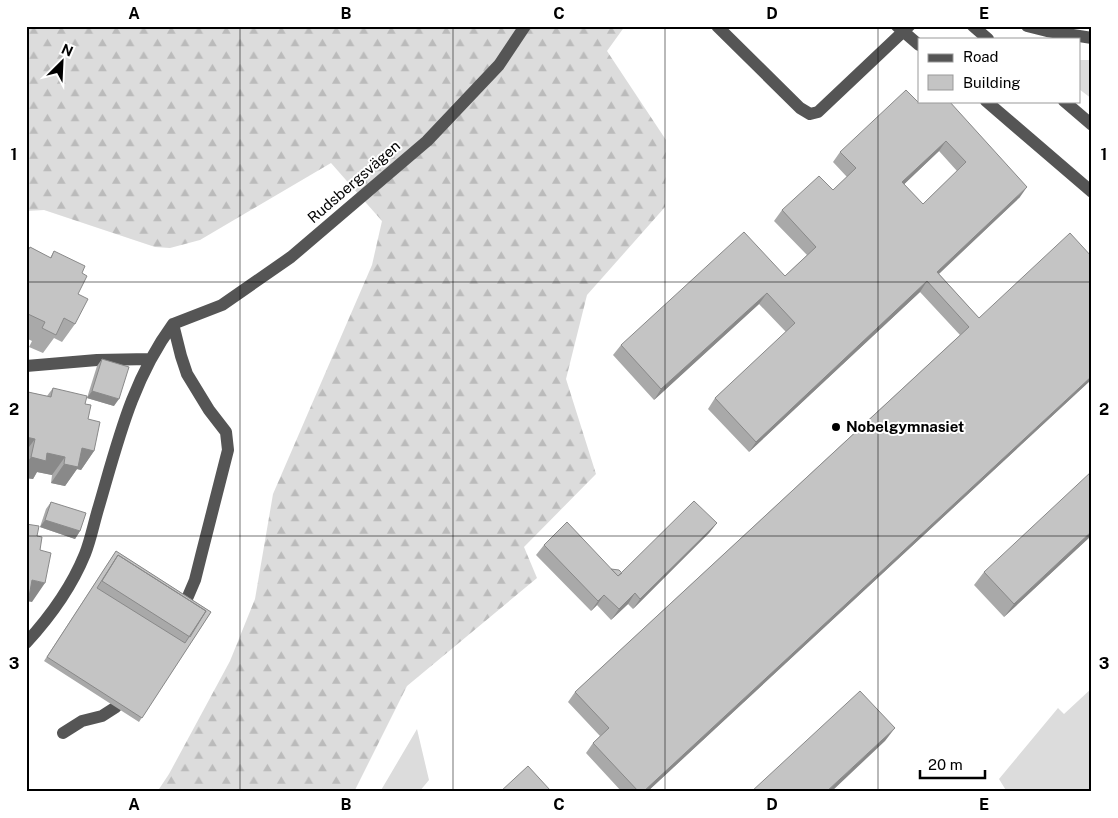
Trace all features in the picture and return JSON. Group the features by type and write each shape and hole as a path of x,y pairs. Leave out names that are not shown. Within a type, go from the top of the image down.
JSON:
{"street":[{"name":"Rudsbergsvägen","path":"173,324 222,305 291,257 426,141 499,65 525,26"},
{"path":"717,26 800,108 810,114 818,112 903,28 918,44"},
{"path":"973,26 987,38"},
{"path":"1026,26 1047,32 1092,38"},
{"path":"987,102 1092,192"},
{"path":"1065,102 1092,125"},
{"path":"26,643 50,614 71,581 85,554 128,409 150,359 173,324"},
{"path":"173,324 180,356 187,374 209,410 226,432 228,450 197,572 186,601"},
{"path":"26,366 97,360 150,359"},
{"path":"62,733 82,721 102,716 116,707"}],"green space":[{"path":"26,26 625,26 607,51 666,140 665,207 587,295 566,379 596,474 524,547 537,578 407,686 354,792 157,792 169,774 230,661 255,599 273,494 372,265 382,221 331,163 200,240 170,248 155,247 44,210 26,211"},
{"path":"1080,60 1092,60 1092,99 1080,90"},
{"path":"1092,688 1092,792 1007,792 999,779 1058,708 1064,714"},
{"path":"417,729 429,780 419,792 380,792"}],"building":[{"path":"906,90 918,102 950,102 1027,187 937,272 979,318 1070,233 1092,257 1092,376 643,792 639,792 593,743 609,728 575,692 969,327 927,281 756,442 715,398 795,323 767,293 661,389 621,345 744,232 785,276 816,247 782,210 819,176 833,190 856,168 840,152","holes":["946,141 966,162 923,204 902,182"]},
{"path":"30,247 51,258 54,251 85,266 82,273 87,276 78,294 88,299 75,324 64,318 56,335 42,328 45,322 28,314 26,317 26,254"},
{"path":"102,359 129,367 119,399 92,391"},
{"path":"53,388 87,396 85,404 91,405 88,419 100,422 94,451 82,448 78,467 64,464 65,457 47,453 46,461 31,457 35,439 26,437 28,420 26,420 26,399 28,392 51,397"},
{"path":"1092,471 1092,531 1014,604 984,572"},
{"path":"694,501 717,523 640,599 635,593 619,609 604,595 598,601 544,545 567,522 618,576"},
{"path":"51,502 86,513 80,531 45,520"},
{"path":"26,524 39,526 37,536 42,537 40,550 51,553 45,583 32,580 29,597 26,597"},
{"path":"116,551 211,612 142,718 47,657","holes":["118,555 206,611 185,643 97,588"]},
{"path":"118,555 206,611 190,637 102,581"},
{"path":"611,569 619,570 622,573 618,576"},
{"path":"860,691 895,728 826,792 751,792"},
{"path":"528,766 550,790 548,792 500,792"}],"place":[{"name":"Nobelgymnasiet","path":"836,427"}]}
